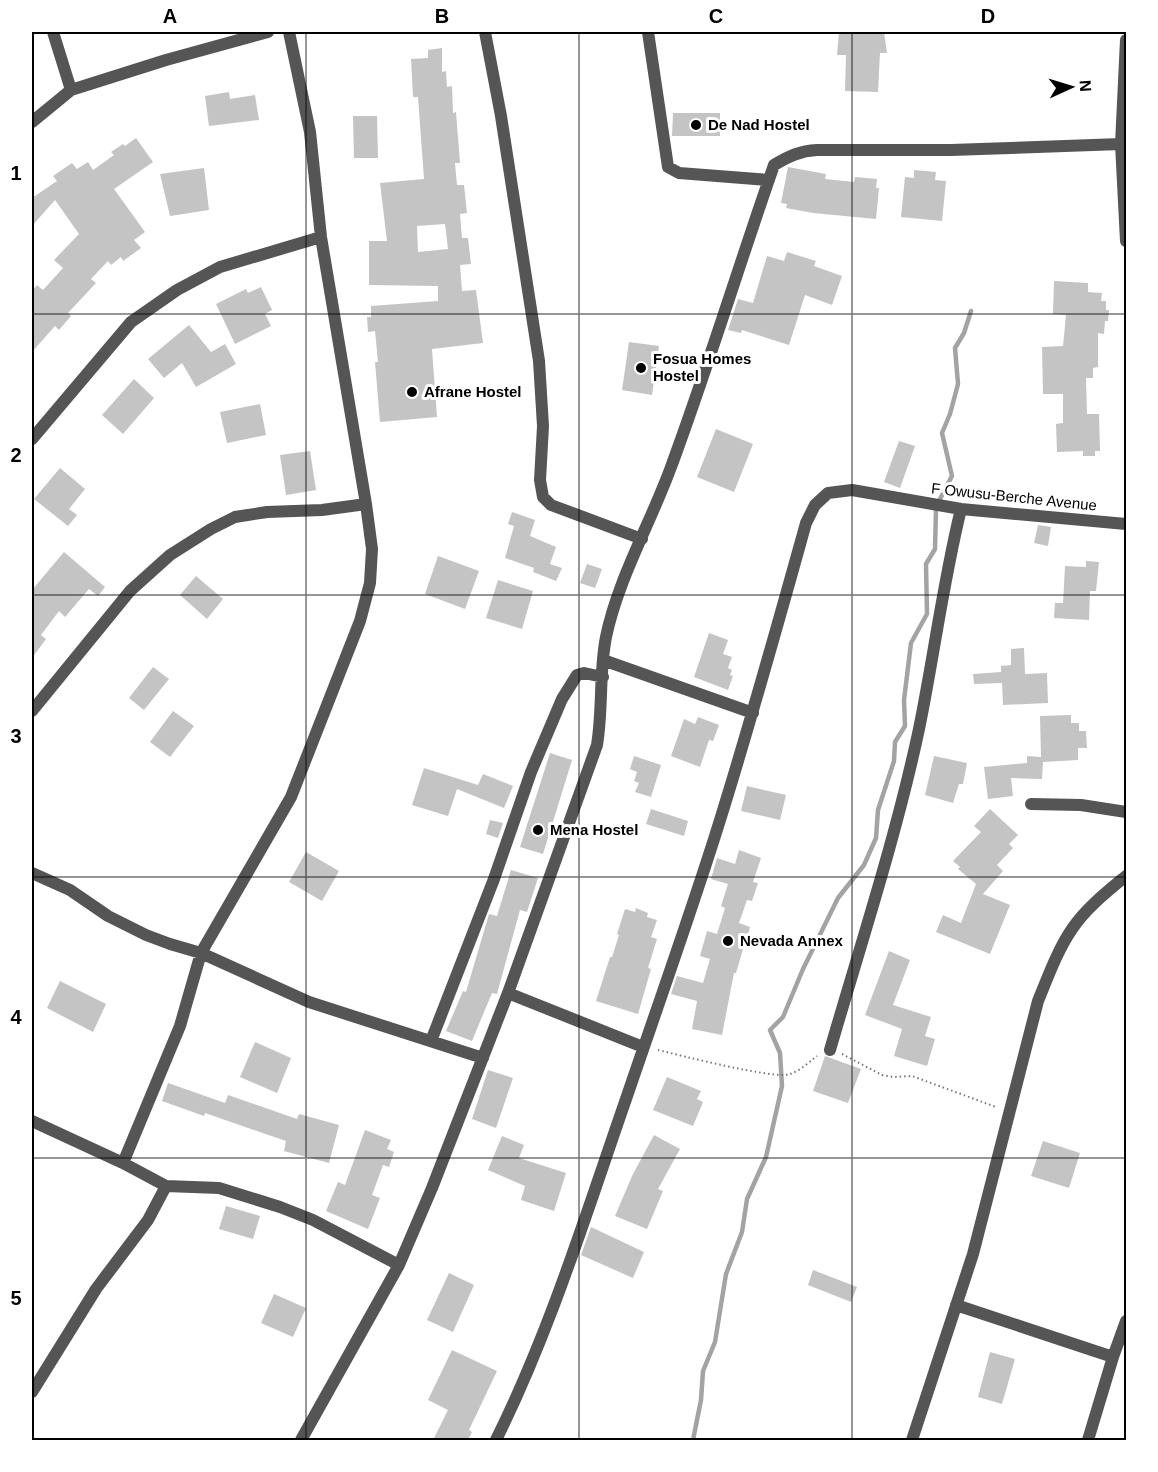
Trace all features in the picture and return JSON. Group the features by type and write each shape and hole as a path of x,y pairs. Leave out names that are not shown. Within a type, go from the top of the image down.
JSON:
{"street":[{"path":"52,32 71,90"},
{"path":"32,122 71,90 264,32"},
{"path":"123,1162 180,1026 201,953 291,796 360,621 370,584 372,549 366,504 321,237 310,132 289,32"},
{"path":"485,32 501,116 539,360 543,426 540,480 543,497 551,505 642,538"},
{"path":"648,32 668,167 679,173 769,180"},
{"path":"1126,40 1121,144 1126,241"},
{"path":"301,1440 399,1265 455,1133 508,993 597,745 601,720 603,660 610,620 670,468 722,323 774,165 802,151 951,150 1121,144"},
{"path":"32,439 131,322 177,290 220,267 321,237"},
{"name":"F Owusu-Berche Avenue","path":"753,713 806,523 815,505 828,493 852,490 961,509 1126,524"},
{"path":"32,711 130,591 170,555 235,517 267,512 322,510 366,504"},
{"path":"830,1050 901,808 919,727 949,557 961,509"},
{"path":"496,1440 541,1338 574,1249 714,839 753,713 603,660"},
{"path":"431,1041 494,879 531,772 562,699 577,675 584,673 603,677"},
{"path":"1031,804 1081,805 1126,813"},
{"path":"32,873 70,890 108,915 146,935 201,953 309,1002 483,1058"},
{"path":"912,1440 973,1254 1038,1001 1054,962 1073,928 1106,892 1126,876"},
{"path":"508,993 644,1047"},
{"path":"32,1121 123,1162 166,1186 219,1188 280,1207 313,1220 399,1265"},
{"path":"32,1392 96,1289 148,1220 166,1186"},
{"path":"956,1305 1113,1357"},
{"path":"1088,1440 1126,1321"}],"path":[{"path":"644,1047 777,1075 797,1071 824,1051 830,1050 850,1057 882,1075 912,1076 1010,1112"}],"building":[{"path":"839,32 884,32 887,53 880,53 878,92 845,91 846,55 837,55"},
{"path":"442,48 442,72 446,71 447,87 452,86 460,163 455,163 457,185 464,185 467,213 460,214 462,238 468,238 471,264 460,265 462,291 476,290 483,343 432,349 437,417 380,422 375,331 368,332 367,317 371,317 371,306 438,301 438,286 369,285 369,241 387,241 380,183 424,179 418,97 413,97 411,59 428,58 428,50","holes":["445,224 448,249 418,252 417,226"]},
{"path":"229,92 230,99 255,95 259,120 209,126 205,96"},
{"name":"De Nad Hostel","path":"673,113 720,113 720,136 672,136"},
{"path":"353,116 377,116 378,158 354,158"},
{"path":"136,138 153,162 114,189 145,232 134,240 141,248 123,261 121,257 111,265 108,261 91,279 96,283 68,313 71,316 59,330 55,326 32,352 32,291 37,285 43,290 63,268 54,260 79,234 55,200 32,226 32,198 57,181 53,176 72,163 77,169 88,162 93,170 114,155 111,152"},
{"path":"788,167 826,174 825,179 854,182 855,177 877,179 876,188 879,188 876,219 786,208 787,204 781,203"},
{"path":"204,168 209,210 170,216 160,174"},
{"path":"914,170 936,172 935,180 946,181 942,221 901,217 905,177 914,178"},
{"path":"787,252 816,261 814,266 842,276 832,305 805,295 789,345 742,330 741,333 728,330 738,299 753,303 767,256 784,261"},
{"path":"1054,281 1088,283 1088,292 1102,293 1101,301 1106,301 1106,310 1109,310 1104,334 1098,333 1098,367 1093,368 1093,378 1086,378 1087,414 1099,414 1100,451 1095,451 1095,456 1083,456 1083,451 1057,452 1056,424 1063,423 1063,394 1043,394 1042,347 1063,346 1066,315 1053,314"},
{"path":"261,287 272,310 265,314 271,326 235,344 216,304 246,289 248,293"},
{"path":"189,325 211,352 225,344 236,364 196,387 182,363 164,378 148,359"},
{"name":"Fosua Homes Hostel","path":"629,342 659,346 652,395 622,390"},
{"path":"134,379 154,398 123,434 102,415"},
{"path":"260,404 266,435 227,443 220,412"},
{"path":"716,429 753,444 734,492 697,477"},
{"path":"899,441 915,446 900,488 884,482"},
{"path":"310,451 316,490 286,495 280,455"},
{"path":"60,468 85,489 69,509 77,515 68,526 34,499"},
{"path":"512,512 535,520 530,536 556,547 550,564 562,568 556,581 533,572 534,568 505,558 514,526 508,524"},
{"path":"1038,525 1051,527 1048,546 1034,543"},
{"path":"64,552 105,587 98,596 89,589 65,617 59,611 41,635 46,639 32,658 32,590"},
{"path":"438,556 479,571 465,609 425,594"},
{"path":"1086,561 1099,562 1096,591 1090,591 1089,620 1054,618 1055,603 1063,603 1065,566 1086,567"},
{"path":"587,564 602,569 595,588 580,583"},
{"path":"196,576 223,599 207,619 180,595"},
{"path":"498,580 533,591 522,629 486,618"},
{"path":"709,633 728,640 723,654 732,657 728,668 732,670 730,675 733,676 728,690 694,677"},
{"path":"1024,648 1025,674 1047,673 1048,703 1003,705 1002,683 974,684 973,674 1001,672 1001,666 1011,665 1011,649"},
{"path":"153,667 169,679 144,710 129,698"},
{"path":"173,711 194,726 170,757 150,742"},
{"path":"1071,715 1071,723 1079,723 1079,731 1086,731 1087,748 1078,748 1078,760 1043,762 1042,779 1011,778 1013,796 988,799 984,767 1027,763 1027,756 1041,757 1040,716"},
{"path":"698,717 719,725 713,741 709,740 700,767 671,756 684,719 695,724"},
{"path":"550,753 572,760 543,854 520,847"},
{"path":"634,756 661,765 651,797 635,792 639,783 634,781 637,772 630,769"},
{"path":"934,756 967,763 963,784 959,784 953,803 925,795"},
{"path":"424,768 478,785 483,774 513,786 504,808 457,789 448,816 412,805"},
{"path":"747,786 786,795 780,820 741,811"},
{"path":"651,809 688,821 684,836 646,824"},
{"path":"990,809 1018,835 1009,844 1013,848 997,865 1003,871 983,894 1010,905 990,954 936,932 943,915 961,923 976,884 958,869 960,867 953,861 981,832 974,826"},
{"path":"490,820 503,823 498,838 486,834"},
{"path":"739,850 761,858 753,882 758,883 752,901 747,900 739,923 750,927 748,935 752,937 749,948 744,946 736,973 734,973 722,1035 692,1029 697,1001 671,994 677,976 703,983 710,959 700,956 707,931 717,934 725,908 721,906 728,884 711,879 717,858 735,864"},
{"path":"306,852 339,871 322,901 289,882"},
{"path":"511,870 538,878 527,912 520,910 497,994 492,993 472,1041 446,1031 463,991 466,992 489,914 497,916"},
{"path":"636,908 648,913 647,917 657,920 651,937 657,939 648,968 651,969 638,1014 596,1001 619,935 617,934 625,909 635,912"},
{"path":"889,951 910,960 893,1005 931,1017 925,1036 935,1039 927,1066 894,1056 902,1029 865,1015"},
{"path":"60,981 106,1004 93,1032 47,1008"},
{"path":"255,1042 291,1058 277,1093 240,1077"},
{"path":"825,1056 861,1069 848,1103 813,1091"},
{"path":"488,1070 513,1078 496,1128 472,1119"},
{"path":"667,1077 701,1091 697,1099 703,1102 693,1126 653,1110"},
{"path":"168,1083 225,1103 228,1095 297,1119 299,1114 339,1125 329,1163 284,1151 286,1141 162,1101"},
{"path":"365,1130 391,1140 387,1149 394,1152 389,1167 383,1165 372,1195 380,1198 368,1229 326,1211 338,1182 345,1185"},
{"path":"654,1135 680,1149 658,1189 663,1191 647,1229 615,1216 632,1176"},
{"path":"502,1136 524,1145 519,1158 566,1173 554,1211 521,1200 525,1186 488,1170"},
{"path":"1043,1141 1080,1153 1069,1188 1031,1176"},
{"path":"226,1206 260,1216 253,1239 219,1229"},
{"path":"591,1227 644,1252 633,1278 581,1255"},
{"path":"813,1270 857,1287 851,1302 808,1285"},
{"path":"449,1273 474,1285 453,1332 427,1320"},
{"path":"274,1294 306,1308 293,1337 261,1323"},
{"path":"452,1350 497,1371 469,1430 472,1432 468,1440 433,1440 448,1410 428,1400"},
{"path":"990,1352 1015,1359 1002,1404 978,1397"}],"waterway":[{"path":"940,499 952,476 942,433 958,384 955,348 964,333 971,311"},
{"path":"693,1440 701,1400 703,1371 715,1342 726,1274 742,1232 747,1199 766,1157 782,1086 780,1053 770,1030 783,1017 803,969 838,898 864,865 876,838 878,810 894,761 895,742 905,726 904,700 911,643 927,614 926,564 935,549 936,510"}],"place":[{"name":"De Nad Hostel","path":"696,125"},
{"name":"Fosua Homes Hostel","path":"641,368"},
{"name":"Afrane Hostel","path":"412,392"},
{"name":"Mena Hostel","path":"538,830"},
{"name":"Nevada Annex","path":"728,941"}]}
